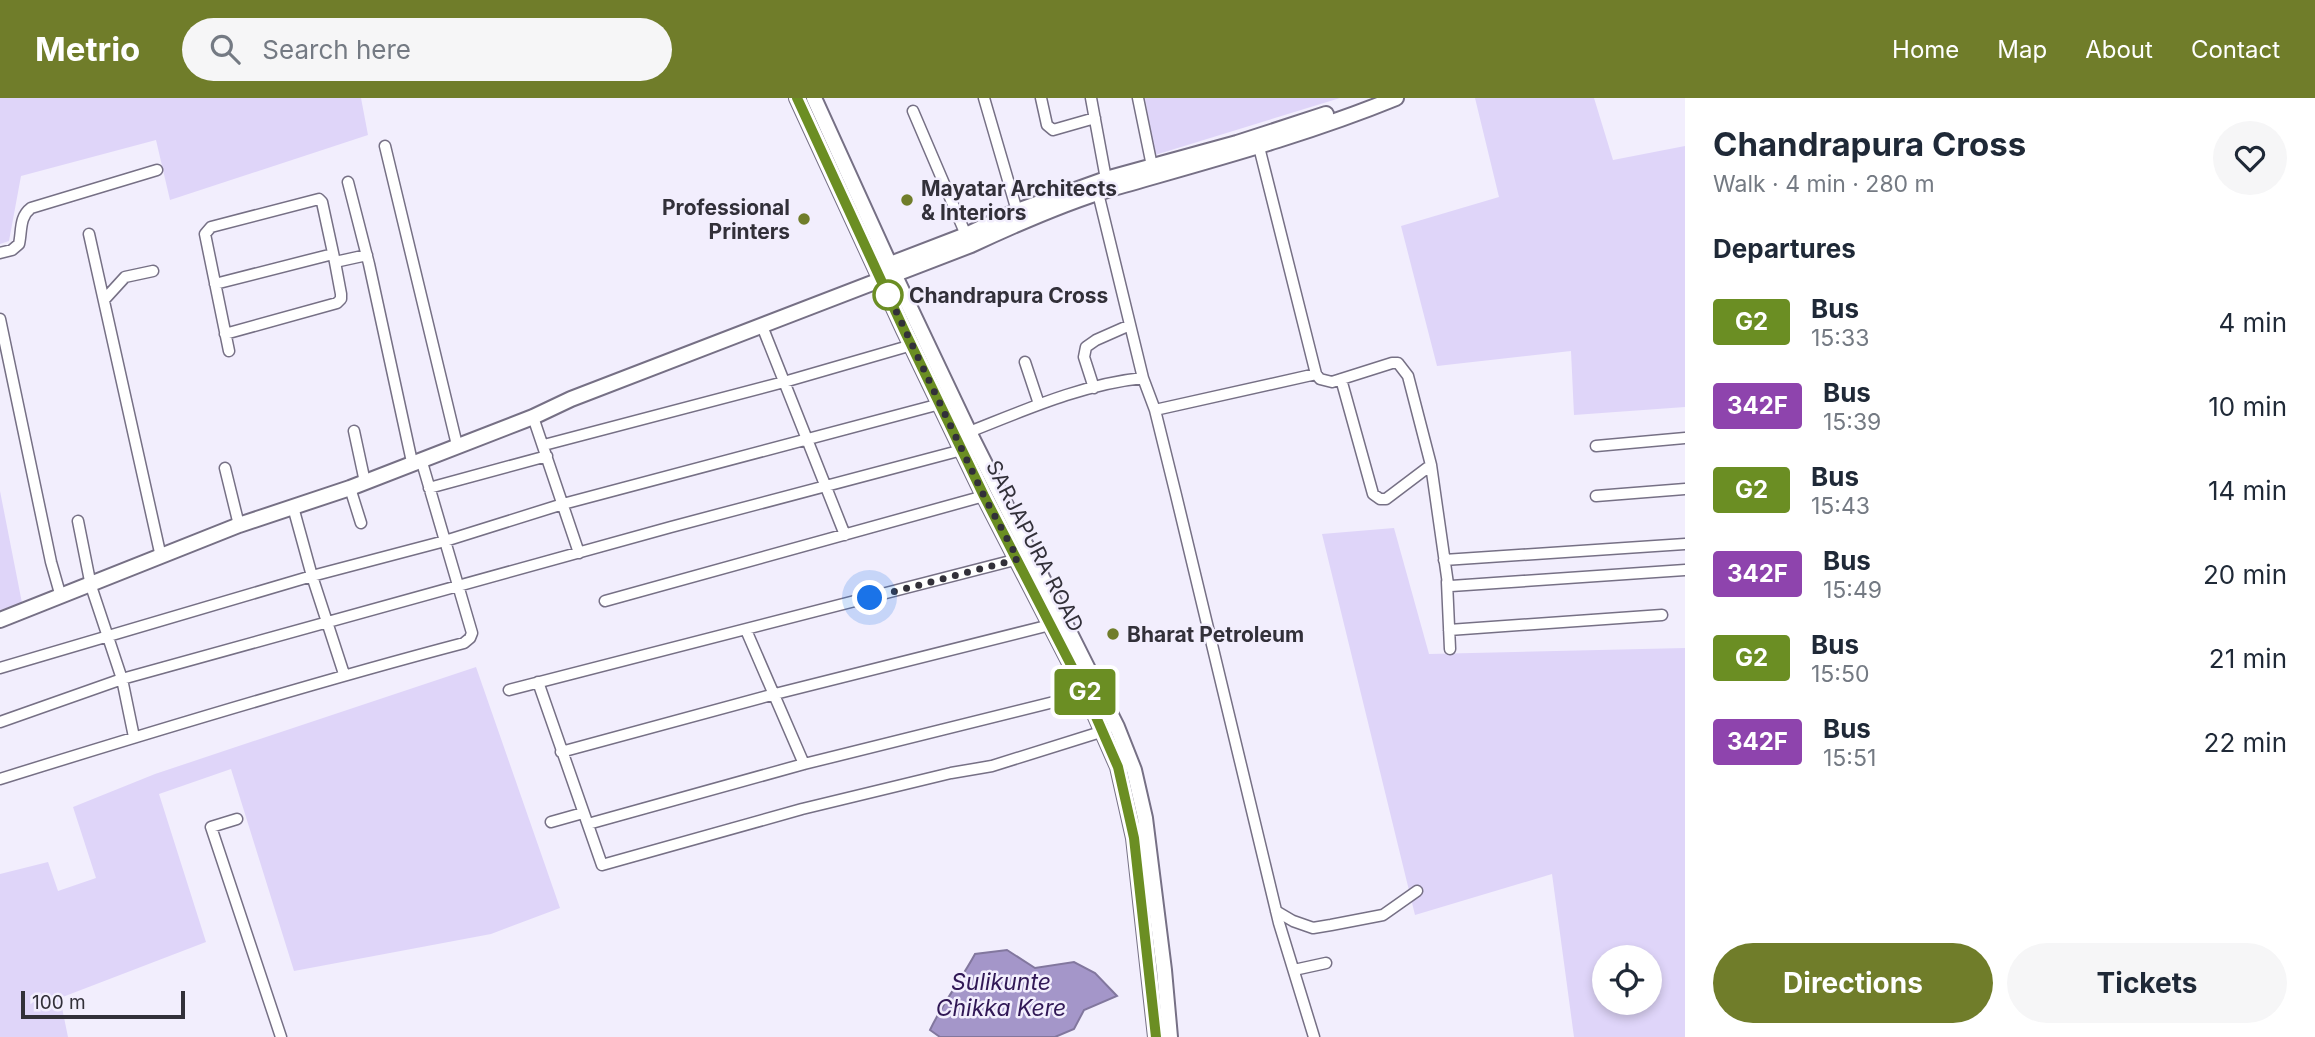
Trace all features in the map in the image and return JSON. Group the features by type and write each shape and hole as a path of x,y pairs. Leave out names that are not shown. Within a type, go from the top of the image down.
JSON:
{"main road":[{"name":"SARJAPURA ROAD","path":"797,98 968,432 1058,623 1118,767 1127,801 1156,1037"},
{"name":"SARJAPURA ROAD","path":"814,98 885,271 912,345 940,404 1018,559 1117,727 1134,770 1146,818 1170,1037"},
{"path":"0,620 239,525 365,482 762,326 1017,211 1106,179 1237,143 1369,101 1396,98"},
{"path":"885,271 971,245 1021,222 1098,194 1259,147 1369,101"}],"street":[{"path":"984,98 1017,211"},
{"path":"1041,98 1047,125 1053,130 1095,118"},
{"path":"1091,98 1106,179"},
{"path":"1138,98 1152,166"},
{"path":"913,111 965,235"},
{"path":"385,146 457,445"},
{"path":"1259,147 1317,374 1326,381 1341,379 1398,363 1408,376 1431,465 1447,582 1450,649"},
{"path":"0,253 12,250 19,244 22,220 31,208 157,170"},
{"path":"0,779 344,674 464,642 470,638 472,633 459,587 429,488 417,461 348,182"},
{"path":"1098,194 1143,378 1155,410 1276,912 1314,1037"},
{"path":"225,334 337,303 341,299 322,202 319,199 313,198 207,230 205,234 225,334 229,351"},
{"path":"89,234 161,557"},
{"path":"215,284 334,258 367,255"},
{"path":"104,300 125,278 153,271"},
{"path":"0,319 51,562 61,597"},
{"path":"1094,388 1084,357 1086,347 1130,325"},
{"path":"762,326 845,535"},
{"path":"429,488 546,450 912,345"},
{"path":"1025,362 1040,404"},
{"path":"1155,410 1317,374"},
{"path":"968,432 1040,404 1119,381 1143,378"},
{"path":"1341,379 1376,497 1386,499 1431,465"},
{"path":"0,668 312,576 445,541 563,504 940,404"},
{"path":"533,417 579,553"},
{"path":"354,431 365,482"},
{"path":"1596,446 1685,438"},
{"path":"0,722 122,680 962,450"},
{"path":"225,468 239,525"},
{"path":"349,488 360,523"},
{"path":"1596,496 1685,489"},
{"path":"605,601 984,496"},
{"path":"293,507 344,674"},
{"path":"78,521 91,586 122,680 134,737"},
{"path":"1444,560 1685,544"},
{"path":"509,690 1018,559"},
{"path":"1447,582 1451,586 1685,570"},
{"path":"1449,630 1662,615"},
{"path":"561,752 775,694 1058,623"},
{"path":"746,630 804,765"},
{"path":"538,682 602,865 802,809 951,773 992,766 1117,727"},
{"path":"588,824 804,765 1086,694"},
{"path":"551,822 583,813"},
{"path":"237,819 211,827 281,1037"},
{"path":"1276,912 1313,928 1383,915 1418,891"},
{"path":"1294,970 1326,963"}],"shaded area":[{"path":"0,98 361,98 368,135 170,200 156,140 21,176 9,241 0,244"},
{"path":"1145,98 1340,98 1155,155"},
{"path":"1475,98 1594,98 1613,160 1685,146 1685,407 1574,415 1571,351 1437,366 1401,226 1499,197"},
{"path":"0,491 22,603 0,610"},
{"path":"1394,528 1429,654 1685,648 1685,1037 1574,1037 1552,874 1415,915 1322,534"},
{"path":"476,667 560,908 491,934 294,971 231,769 159,794 206,942 60,998 68,1037 0,1037 0,874 48,862 58,891 96,878 73,807 155,774"}],"water":[{"name":"Sulikunte Chikka Kere","path":"1007,950 1035,968 1074,962 1095,973 1117,996 1084,1010 1074,1029 1055,1037 940,1037 930,1030 975,954"}],"bus line":[{"name":"G2","path":"797,98 904,330 984,496 1086,694 1118,767 1134,838 1156,1037"}],"place":[{"name":"Mayatar Architects & Interiors","path":"907,200"},
{"name":"Professional Printers","path":"804,219"},
{"name":"Chandrapura Cross","path":"888,295"},
{"name":"Bharat Petroleum","path":"1113,634"}],"route":[{"path":"870,598 1018,559 984,496 887,292 888,295"}]}
